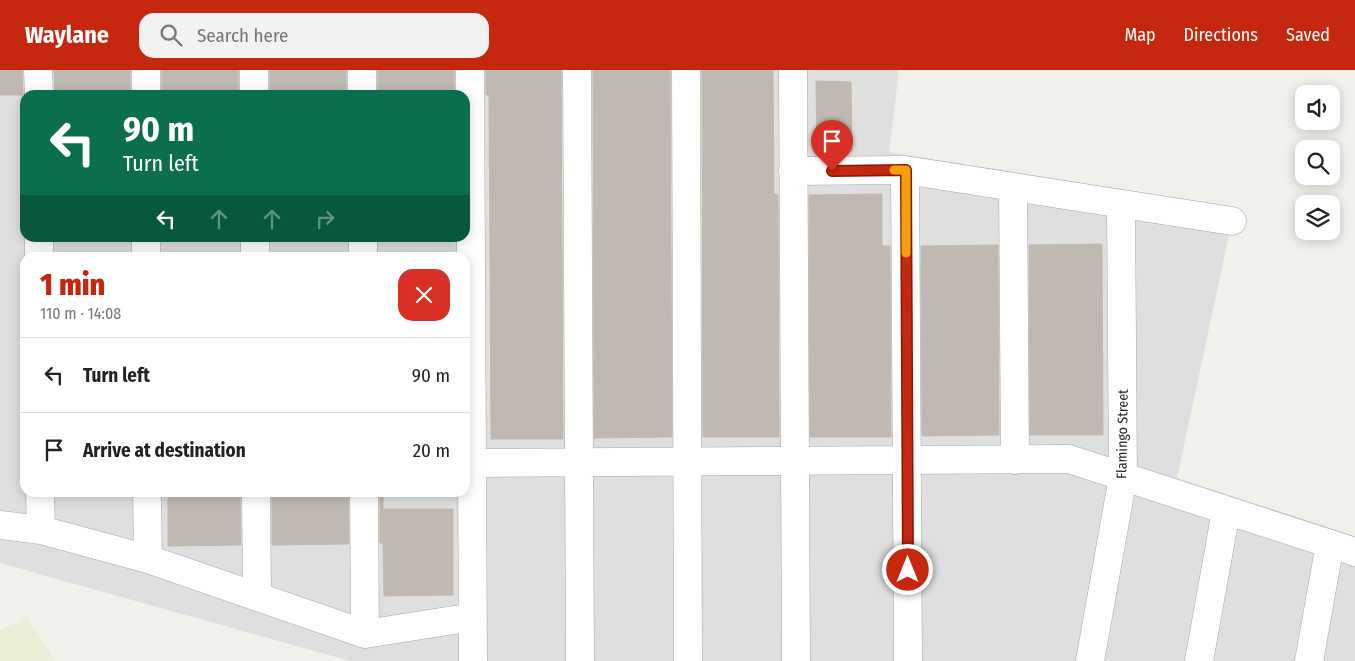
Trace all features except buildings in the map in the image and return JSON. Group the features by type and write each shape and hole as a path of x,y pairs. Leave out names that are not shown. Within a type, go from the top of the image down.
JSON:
{"street":[{"path":"38,70 38,90"},
{"path":"146,70 146,90"},
{"path":"254,70 254,90"},
{"path":"362,70 362,90"},
{"path":"470,70 473,661"},
{"path":"578,70 580,661"},
{"path":"686,70 688,661"},
{"path":"793,70 796,661"},
{"path":"793,171 906,170 1232,221"},
{"path":"906,170 908,661"},
{"path":"1013,187 1015,460"},
{"name":"Flamingo Street","path":"1090,661 1123,477 1121,204"},
{"path":"472,464 1069,459 1342,548 1309,661"},
{"path":"40,497 40,530"},
{"path":"147,497 148,559"},
{"path":"256,497 256,596"},
{"path":"364,497 365,634"},
{"path":"1200,661 1226,511"},
{"path":"0,525 40,530 148,559 365,634 472,617"}],"shaded area":[{"path":"0,70 899,70 889,152 1235,207 1177,478 1355,536 1355,661 350,661 0,563"}],"green space":[{"path":"28,618 55,661 0,661 0,630"}],"slow traffic":[{"path":"894,170 906,170 906,253"}],"route":[{"path":"832,171 906,170 908,570"}]}
